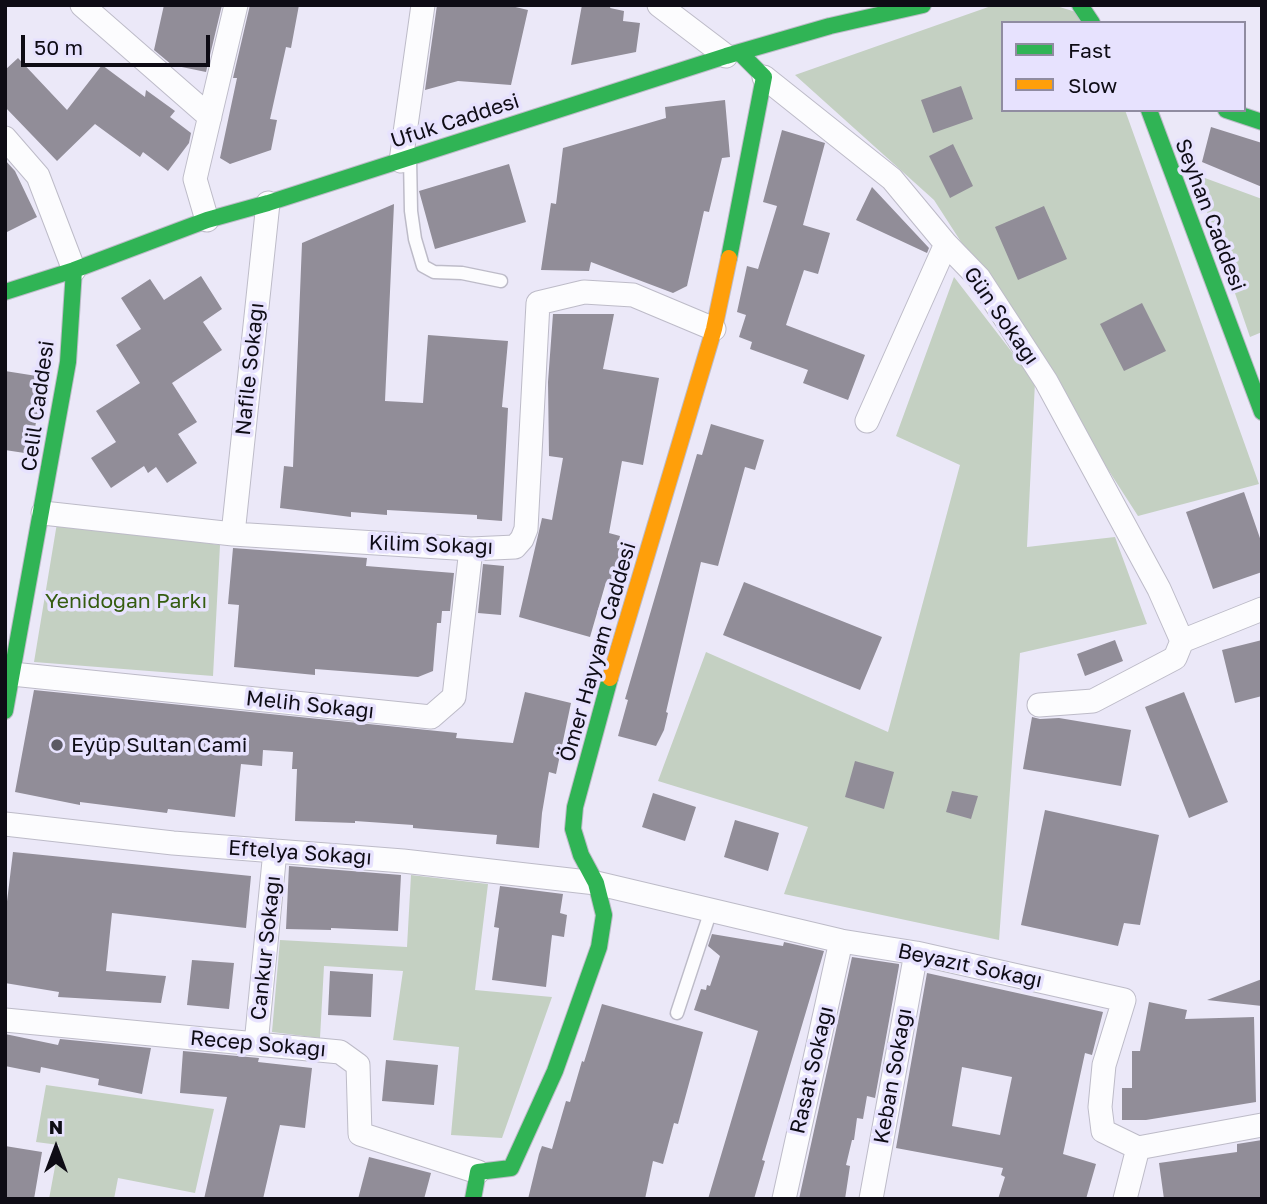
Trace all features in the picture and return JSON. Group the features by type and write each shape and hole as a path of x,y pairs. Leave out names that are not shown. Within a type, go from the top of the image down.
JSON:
{"street":[{"path":"207,220 195,179 236,5"},
{"path":"406,159 423,5"},
{"path":"659,5 733,55"},
{"name":"Ufuk Caddesi","path":"5,292 74,270 207,220 733,55 830,26 923,5"},
{"path":"1080,5 1091,21"},
{"path":"88,8 209,117"},
{"name":"Gün Sokağı","path":"733,55 892,179 946,244 979,278 1046,381 1159,589 1182,641"},
{"name":"Ömer Hayyam Caddesi","path":"478,1172 511,1168 555,1070 599,947 604,915 596,883 581,855 573,829 575,807 714,329 764,77"},
{"name":"Seyhan Caddesi","path":"1150,112 1262,412"},
{"path":"1232,112 1262,122"},
{"path":"5,138 37,176 74,270"},
{"name":"Nafile Sokağı","path":"233,534 268,203"},
{"path":"867,421 946,244"},
{"name":"Celil Caddesi","path":"5,711 10,663 43,513 68,362 74,270"},
{"name":"Kilim Sokağı","path":"43,513 233,534 471,549 514,547 522,539 526,529 538,303 584,292 633,295 714,329"},
{"name":"Melih Sokağı","path":"10,663 431,717 454,697 471,549"},
{"path":"1039,705 1093,701 1175,658 1182,641 1262,609"},
{"name":"Eftelya Sokağı","path":"5,824 173,844 403,861 596,883"},
{"name":"Cankur Sokağı","path":"256,1044 275,851"},
{"name":"Beyazıt Sokağı","path":"596,883 841,941 916,953 1124,1000 1104,1065 1100,1107 1103,1131 1138,1148"},
{"name":"Rasat Sokağı","path":"784,1199 841,941"},
{"name":"Keban Sokağı","path":"871,1199 916,953"},
{"name":"Recep Sokağı","path":"5,1020 340,1052 358,1065 360,1134 478,1172"},
{"path":"1125,1199 1138,1148 1262,1125"},
{"path":"472,1199 478,1172"}],"lane":[{"path":"406,159 415,239 423,266 434,272 501,281"},
{"path":"677,1013 711,910"}],"green space":[{"path":"994,5 1053,5 1076,12 1080,21 1001,21 1001,112 1126,112 1259,484 1138,516 934,200 795,75"},
{"path":"1194,174 1262,199 1262,332 1250,337"},
{"path":"954,277 1035,382 1027,547 1115,537 1147,624 1020,653 999,940 784,894 808,827 658,781 706,652 888,732 960,465 896,436"},
{"name":"Yenidoğan Parkı","path":"57,523 220,545 213,676 34,662"},
{"path":"411,875 488,884 475,990 552,997 502,1138 451,1135 459,1047 393,1040 403,971 324,966 320,1038 272,1032 280,940 407,947"},
{"path":"46,1085 214,1109 195,1193 118,1178 114,1199 49,1199 59,1145 36,1142"}],"building":[{"path":"164,5 222,5 206,72 172,65 154,50"},
{"path":"250,5 299,5 291,48 286,47 270,119 277,120 271,150 230,164 220,158 237,78 233,78"},
{"path":"437,5 507,5 528,10 511,85 458,81 425,90"},
{"path":"582,5 611,5 610,8 624,11 623,21 640,23 636,52 571,65"},
{"path":"18,58 67,110 102,65 145,97 146,90 175,111 170,117 191,133 189,143 168,171 143,152 140,157 95,124 57,161 5,107 5,70"},
{"path":"961,86 973,119 933,133 921,100"},
{"path":"725,100 730,157 722,158 709,212 704,211 687,286 673,293 591,262 589,271 541,270 551,203 556,204 563,148 666,118 665,107"},
{"path":"1211,127 1262,143 1262,187 1202,162"},
{"path":"782,130 825,143 803,225 830,233 818,274 804,270 786,325 865,355 848,400 803,383 808,370 750,349 752,342 739,337 746,315 737,312 747,266 758,269 777,206 763,202"},
{"path":"953,144 973,186 950,198 929,156"},
{"path":"5,160 15,171 37,217 5,233"},
{"path":"509,164 526,222 435,249 419,191"},
{"path":"872,187 929,248 927,253 856,220"},
{"path":"394,204 385,401 423,403 428,335 508,341 502,407 508,408 502,521 477,519 477,515 387,510 387,515 351,512 351,517 280,508 284,466 293,467 302,243"},
{"path":"1044,206 1067,259 1018,280 995,227"},
{"path":"201,276 222,309 203,322 222,350 172,383 197,422 178,434 197,463 167,483 156,467 148,473 144,466 111,488 91,458 116,442 96,411 140,383 116,345 141,329 121,298 150,279 164,300"},
{"path":"1142,303 1166,351 1124,371 1100,324"},
{"path":"553,314 614,314 603,369 659,378 643,465 622,461 609,533 620,536 617,548 626,550 618,585 606,582 590,637 519,617 542,518 552,520 563,458 549,456 548,382"},
{"path":"5,371 43,377 31,454 5,450"},
{"path":"711,424 764,440 755,470 745,467 718,566 701,562 664,730 656,746 618,736 628,700 625,699 697,454 702,455"},
{"path":"1244,492 1262,544 1262,572 1213,589 1186,512"},
{"path":"233,548 367,558 366,566 454,573 450,611 442,611 441,623 437,623 433,671 418,677 315,669 315,675 234,667 239,605 228,604"},
{"path":"483,564 504,566 501,615 478,613"},
{"path":"744,582 882,637 860,690 723,635"},
{"path":"1115,640 1123,661 1085,676 1077,654"},
{"path":"1262,640 1262,696 1235,703 1222,650"},
{"path":"34,690 457,733 456,738 513,743 525,692 571,703 556,774 549,772 539,848 496,844 497,835 413,828 413,825 295,821 297,769 292,769 293,752 263,750 262,766 241,764 235,817 168,809 167,813 80,802 80,805 15,792"},
{"path":"1184,692 1228,802 1189,818 1145,707"},
{"path":"1032,717 1059,718 1131,730 1121,786 1023,769"},
{"path":"855,761 894,772 884,809 845,797"},
{"path":"952,791 978,796 971,819 946,812"},
{"path":"653,793 696,807 685,841 642,827"},
{"path":"1045,810 1159,835 1140,925 1124,923 1118,946 1021,925"},
{"path":"735,820 779,833 768,871 724,857"},
{"path":"13,852 251,876 246,928 112,913 106,971 166,976 161,1003 58,997 59,992 5,983 5,918"},
{"path":"289,866 401,875 398,931 286,929"},
{"path":"500,886 563,894 560,913 567,915 564,937 552,935 546,987 492,980 499,928 494,927"},
{"path":"712,934 783,946 784,942 824,951 762,1160 765,1161 754,1199 708,1199 758,1031 694,1010 701,989 706,990 707,985 710,986 720,956 708,946"},
{"path":"852,957 899,964 875,1098 867,1096 863,1119 857,1118 846,1165 850,1166 845,1199 799,1199"},
{"path":"192,960 234,963 229,1009 187,1005"},
{"path":"330,971 373,974 371,1017 328,1015"},
{"path":"927,973 1103,1012 1092,1055 1085,1053 1063,1154 1096,1164 1086,1199 998,1199 1005,1177 1001,1175 1003,1168 896,1148","holes":["962,1067 1012,1077 1000,1135 952,1126"]},
{"path":"1262,979 1262,1006 1207,1000"},
{"path":"1149,1002 1187,1010 1185,1019 1254,1017 1256,1102 1146,1120 1122,1120 1122,1088 1132,1088 1132,1051 1140,1051"},
{"path":"602,1004 703,1032 678,1124 674,1123 663,1164 653,1161 645,1199 528,1199 542,1146 552,1149 566,1101 570,1102"},
{"path":"5,1034 58,1045 60,1039 151,1048 142,1094 98,1085 99,1079 41,1067 40,1073 5,1066"},
{"path":"183,1051 259,1058 258,1062 312,1068 305,1128 280,1125 263,1199 204,1199 227,1097 180,1093"},
{"path":"386,1060 438,1065 434,1105 382,1101"},
{"path":"1262,1140 1262,1199 1164,1199 1159,1163 1237,1152 1237,1144"},
{"path":"5,1146 42,1152 34,1199 5,1199"},
{"path":"369,1157 431,1173 424,1199 358,1199"}],"traffic: fast":[{"path":"5,292 74,270 207,220 268,203 726,56 830,26 923,5"},
{"path":"1080,5 1091,21"},
{"path":"729,258 764,77 740,53"},
{"path":"1150,112 1262,412"},
{"path":"1232,112 1262,122"},
{"path":"5,711 68,362 74,270"},
{"path":"473,1199 478,1172 511,1168 555,1071 599,947 604,915 596,883 581,855 573,829 575,807 610,678"}],"traffic: slow":[{"path":"610,678 714,329 729,258"}],"place":[{"name":"Eyüp Sultan Cami","path":"57,745"}]}
